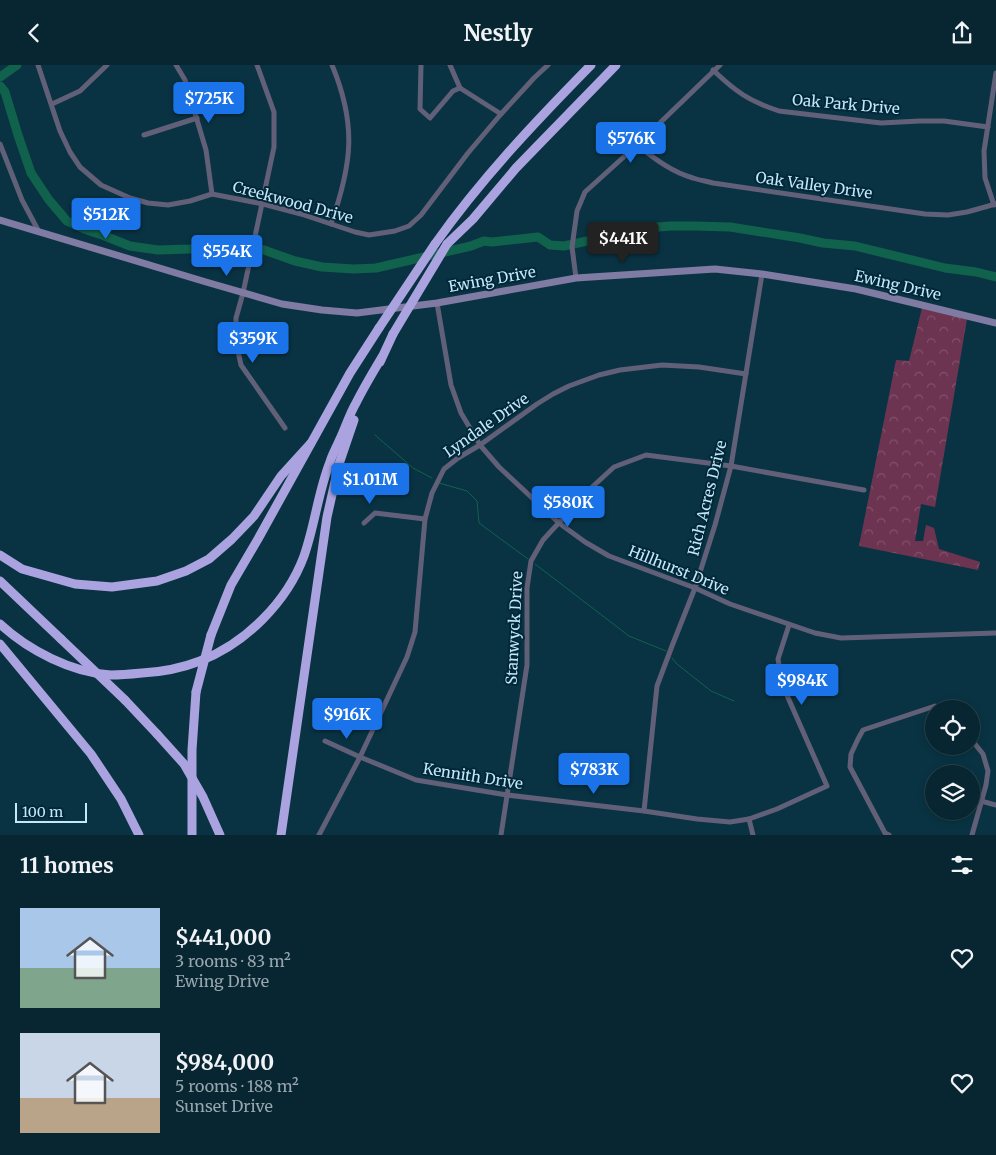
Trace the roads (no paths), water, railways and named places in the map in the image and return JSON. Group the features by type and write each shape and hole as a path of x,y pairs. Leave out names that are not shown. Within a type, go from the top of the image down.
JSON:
{"highway":[{"path":"192,835 192,750 196,692 211,635 231,585 350,373 456,213 506,154 590,65"},
{"path":"281,835 332,493 339,464 355,419 393,334 447,244 473,219 516,168 558,123 616,65"},
{"path":"0,624 23,643 46,655 79,669 110,675 150,673 171,669 212,656 234,643 261,621 276,605 294,577 303,557 330,460 355,403 382,357"},
{"path":"0,555 22,569 76,584 112,587 157,581 186,571 209,559 232,539 254,516 281,476 311,443"},
{"path":"0,581 125,700 184,764 203,797 220,835"},
{"path":"0,644 91,754 121,799 139,835"}],"main road":[{"name":"Ewing Drive","path":"0,220 282,304 322,310 357,313 437,303 576,278 715,269 762,274 856,289 996,323"}],"street":[{"name":"Creekwood Drive","path":"38,65 60,131 70,152 80,167 101,185 130,198 148,203 168,205 212,194 263,204 369,235 394,231 409,225 421,215 468,153 501,114 548,65"},
{"path":"52,104 80,91 107,65"},
{"path":"176,65 185,80 206,150 212,194"},
{"path":"257,65 274,112 274,147 263,204 236,317 236,342 241,365 285,428"},
{"path":"331,224 346,178 349,153 348,114 332,65"},
{"path":"421,65 420,109 430,117 453,91 460,88"},
{"path":"450,65 460,88 501,114"},
{"path":"576,278 572,247 577,211 585,192 720,65"},
{"name":"Oak Park Drive","path":"714,70 730,86 745,97 779,111 881,123 944,121 988,127"},
{"path":"995,204 985,178 984,151 996,73"},
{"path":"144,135 197,118"},
{"path":"0,144 22,200 38,230"},
{"name":"Oak Valley Drive","path":"637,145 672,170 712,183 925,214 948,215 995,204"},
{"name":"Rich Acres Drive","path":"644,811 658,686 695,588 731,466 762,274"},
{"name":"Hillhurst Drive","path":"437,303 451,385 461,413 480,445 499,467 559,523 585,542 609,556 730,603 815,633 841,638 996,633"},
{"name":"Lyndale Drive","path":"319,835 360,757 407,657 415,632 425,519 432,493 444,469 553,394 599,375 620,370 662,365 699,367 746,374"},
{"name":"Stanwyck Drive","path":"501,835 527,665 527,588 531,561 543,540 590,489 614,467 646,455 731,466 864,490"},
{"path":"364,523 375,513 425,519"},
{"name":"Kennith Drive","path":"325,741 416,780 507,795 697,819 730,822 749,819 777,809 827,785 782,684 778,659 789,625"},
{"path":"889,835 885,833 850,767 851,755 863,731 925,709"},
{"path":"980,750 988,771 986,785 980,801 996,805"},
{"path":"749,819 752,835"},
{"path":"972,835 976,820"}],"waterway":[{"path":"0,77 17,65"},
{"path":"0,86 5,92 31,173 49,200 67,221 130,246 158,250 190,249 213,245 242,245 322,267 354,269 376,268 471,246 484,241 492,242 538,237 550,245 564,246 648,228 670,226 730,227 823,243 855,246 945,268 996,277"},
{"path":"375,435 413,468 432,478"},
{"path":"439,483 467,491 477,501 479,523 528,559"},
{"path":"535,564 629,636 666,651"},
{"path":"672,658 711,691 734,701"}]}
